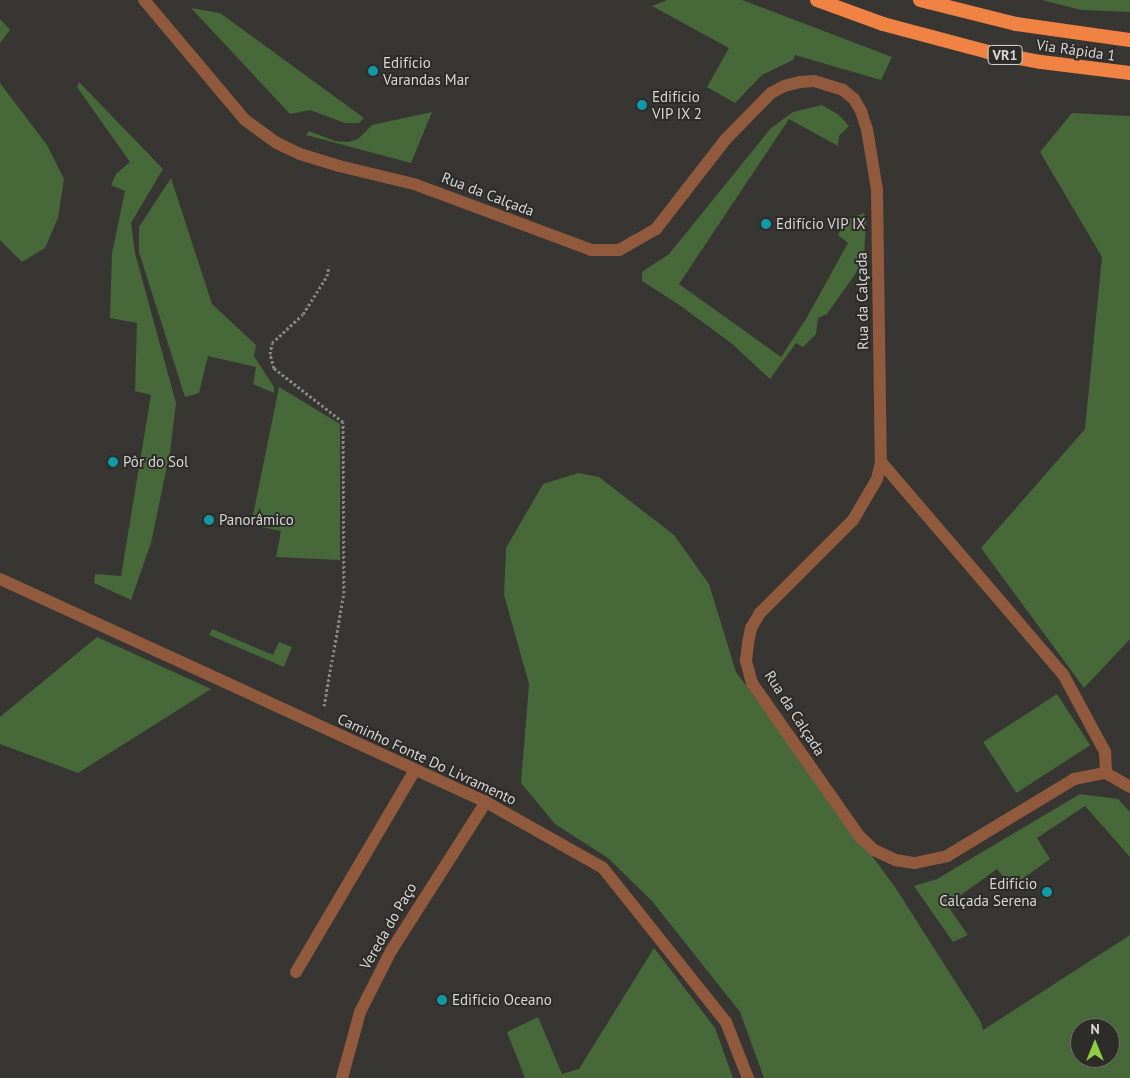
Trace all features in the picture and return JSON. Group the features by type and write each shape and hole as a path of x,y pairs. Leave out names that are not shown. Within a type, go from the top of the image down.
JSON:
{"highway":[{"name":"Via Rápida 1","path":"817,0 883,24 988,52 1130,74"},
{"name":"Via Rápida 1","path":"920,0 1016,24 1130,40"}],"street":[{"name":"Rua da Calçada","path":"144,0 244,120 277,143 300,154 338,166 414,184 591,250 619,250 656,230 725,140 771,94 784,86 814,81 843,90 854,99 861,111 867,129 877,190 881,462 877,479 853,520 760,613 751,628 746,660 752,683 859,836 874,850 895,860 915,863 947,856 1074,779 1106,774"},
{"path":"881,462 1063,674 1105,752 1106,774 1130,787"},
{"name":"Caminho Fonte Do Livramento","path":"0,578 486,802 604,868 726,1022 748,1078"},
{"path":"296,972 415,770"},
{"name":"Vereda do Paço","path":"342,1078 360,1012 390,951 486,802"}],"path":[{"path":"321,727 344,593 343,422 274,368 270,354 272,343 303,314 328,276 329,266"}],"green space":[{"path":"667,0 742,0 892,57 881,80 795,55 793,60 762,75 735,103 707,87 729,48 652,6"},
{"path":"1042,0 1130,0 1130,12 1081,10"},
{"path":"191,8 220,13 364,118 359,123 345,123 310,110 290,114"},
{"path":"0,19 10,30 0,43"},
{"path":"79,82 163,169 131,223 135,253 176,403 170,452 151,543 131,600 94,583 95,574 121,576 151,395 135,391 137,323 110,318 112,253 125,191 111,185 116,174 130,162 77,87"},
{"path":"0,83 47,145 64,179 58,218 45,248 22,262 0,240"},
{"path":"822,105 839,115 849,126 839,136 838,146 789,119 679,284 781,357 806,319 848,243 838,235 846,220 864,213 866,221 864,257 856,273 827,314 818,318 816,334 803,347 796,343 770,379 731,343 678,304 642,281 642,272 669,254 771,128 793,112"},
{"path":"432,112 411,163 306,135 309,131 335,141 348,142 358,139 372,125"},
{"path":"1072,113 1130,116 1130,639 1084,688 981,548 1085,429 1102,257 1040,152"},
{"path":"171,178 212,304 256,345 254,356 274,387 274,393 253,384 256,367 208,356 199,393 185,397 139,252 139,227"},
{"path":"279,387 340,424 340,560 276,557 281,531 251,525"},
{"path":"578,473 599,477 674,535 709,584 736,672 895,887 981,1022 983,1030 1130,935 1130,1078 764,1078 740,1012 652,901 608,858 555,824 521,783 529,684 504,595 506,548 543,484"},
{"path":"212,629 273,655 279,642 292,647 284,667 209,635"},
{"path":"97,637 211,689 78,773 0,744 0,717"},
{"path":"1057,694 1090,745 1016,793 983,742"},
{"path":"1080,794 1118,799 1130,812 1130,857 1085,806 1037,838 1050,859 1011,887 997,869 947,905 968,935 953,942 914,886 937,879"},
{"path":"654,948 715,1028 733,1078 525,1078 507,1032 538,1017 562,1074 579,1069"}],"place":[{"name":"Edifício Varandas Mar","path":"373,71"},
{"name":"Edifício VIP IX 2","path":"642,105"},
{"name":"Edifício VIP IX","path":"766,224"},
{"name":"Pôr do Sol","path":"113,462"},
{"name":"Panorâmico","path":"209,520"},
{"name":"Edifício Calçada Serena","path":"1047,892"},
{"name":"Edifício Oceano","path":"442,1000"}]}
